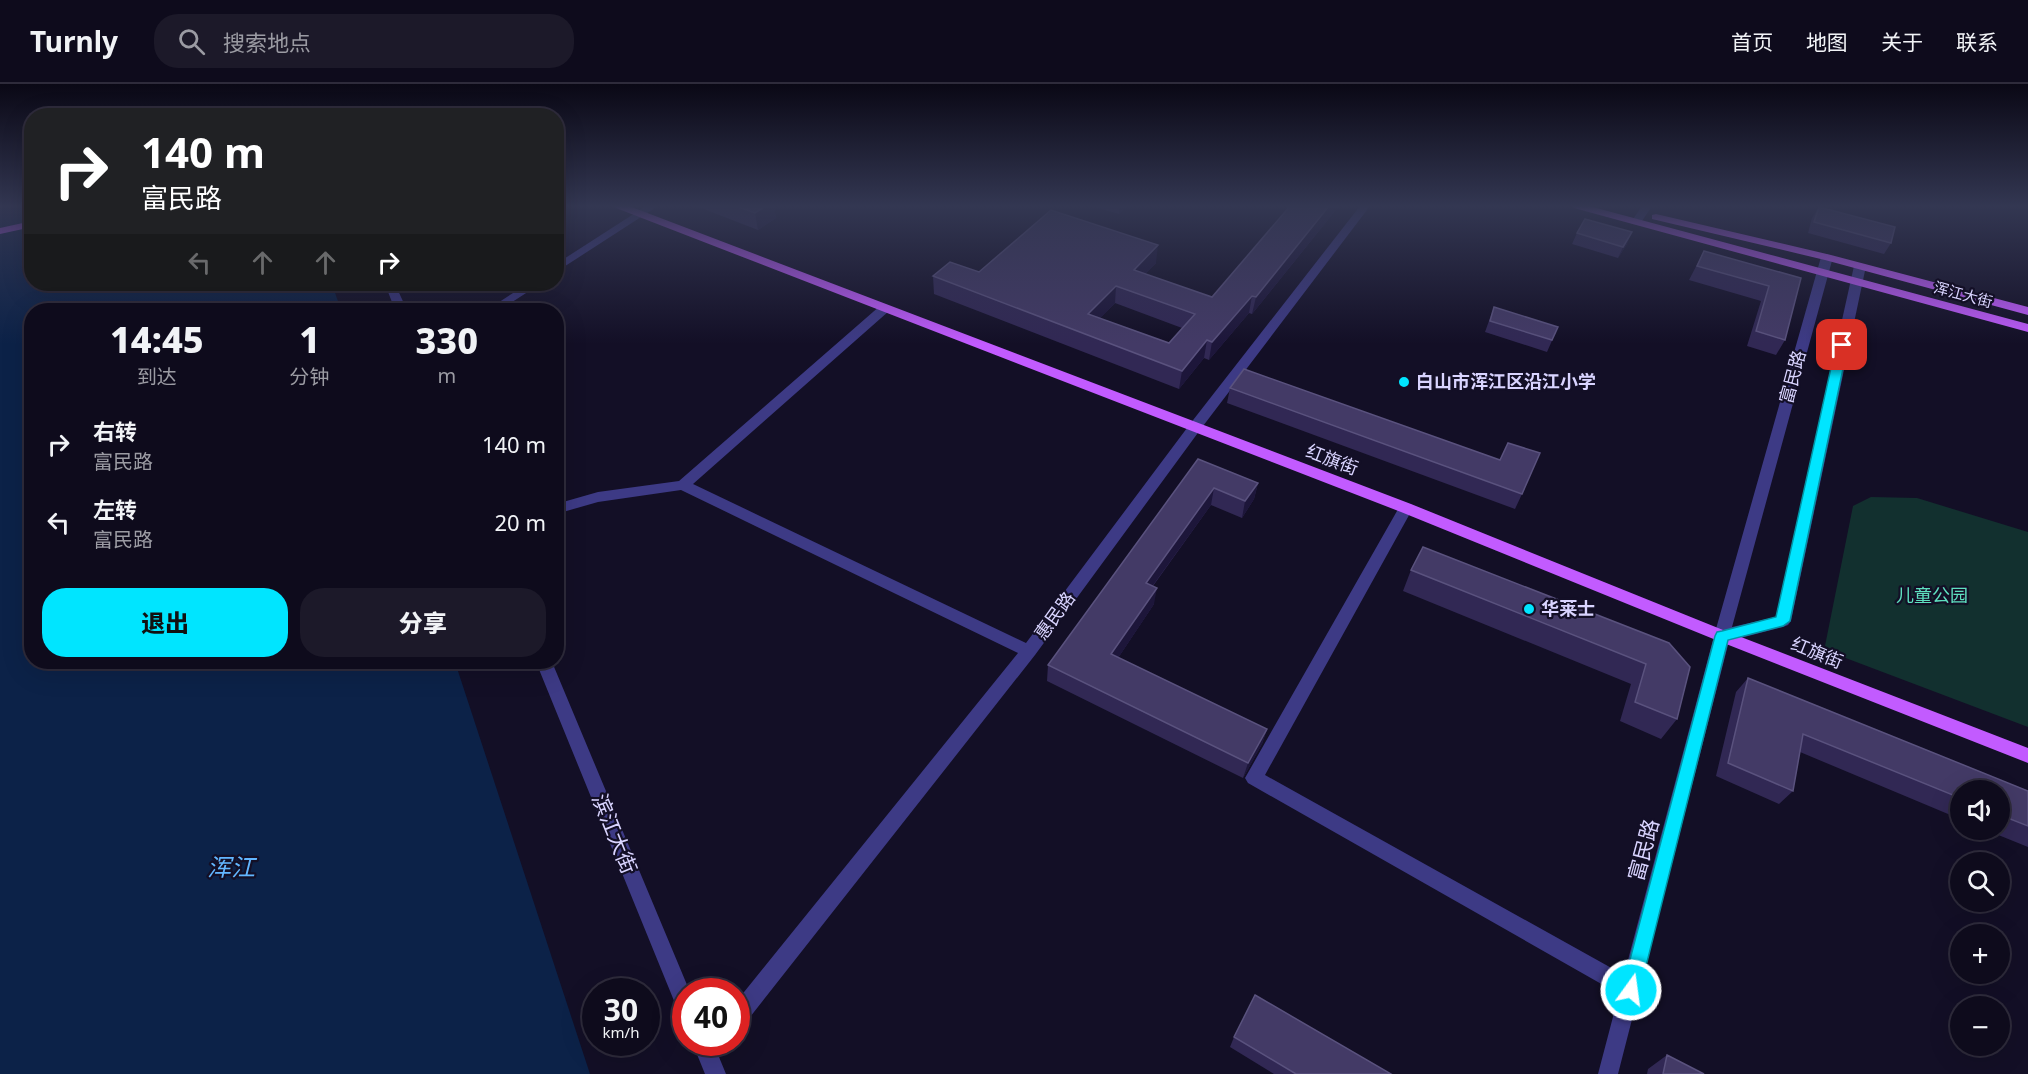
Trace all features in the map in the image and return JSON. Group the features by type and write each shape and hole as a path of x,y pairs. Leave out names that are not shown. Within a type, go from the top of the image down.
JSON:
{"main road":[{"name":"红旗街","path":"749,252 885,308 1406,507 1722,636 2028,756"},
{"name":"浑江大街","path":"1761,252 1822,272 2028,328"},
{"name":"浑江大街","path":"1806,252 2028,311"}],"street":[{"path":"564,264 582,252"},
{"name":"惠民路","path":"750,1001 1029,651 1195,427 1329,252"},
{"name":"富民路","path":"1608,1074 1722,636 1827,257"},
{"path":"1722,636 1783,621 1860,266"},
{"path":"504,303 523,291"},
{"path":"564,508 598,498 683,485 885,308"},
{"path":"683,485 1029,651"},
{"path":"1406,507 1254,778 1631,990"},
{"name":"滨江大街","path":"547,669 674,978"}],"green space":[{"name":"儿童公园","path":"1871,497 1917,498 2028,532 2028,727 1843,657 1825,646 1853,506"}],"water":[{"name":"浑江","path":"0,252 24,252 24,291 334,291 339,303 24,303 24,669 457,669 582,1050 582,1056 584,1056 590,1074 0,1074"}],"building":[{"path":"1002,252 1151,252 1134,270 1212,297 1250,252 1292,252 1256,297 1252,296 1212,342 1207,340 1182,371 933,276 950,262 979,272","holes":["1116,286 1195,314 1169,343 1088,314"]},
{"path":"1703,252 1708,252 1801,278 1785,340 1756,331 1769,286 1697,266"},
{"path":"1494,307 1558,327 1552,340 1490,321"},
{"path":"1244,369 1500,460 1508,443 1540,453 1522,494 1230,388"},
{"path":"1198,459 1258,483 1245,501 1214,488 1146,583 1157,588 1111,654 1267,729 1248,763 1048,665"},
{"path":"1423,547 1669,643 1690,667 1677,719 1635,702 1646,664 1411,570"},
{"path":"1748,678 2001,780 1950,780 1950,794 1803,734 1793,791 1728,763"},
{"path":"2010,784 2028,791 2028,826 2010,819"},
{"path":"1255,995 1391,1074 1296,1074 1234,1037"},
{"path":"1667,1055 1704,1074 1663,1074"}],"place":[{"name":"白山市浑江区沿江小学","path":"1404,382"},
{"name":"华莱士","path":"1529,609"}],"route":[{"path":"1631,990 1722,636 1783,621 1842,345"}]}
